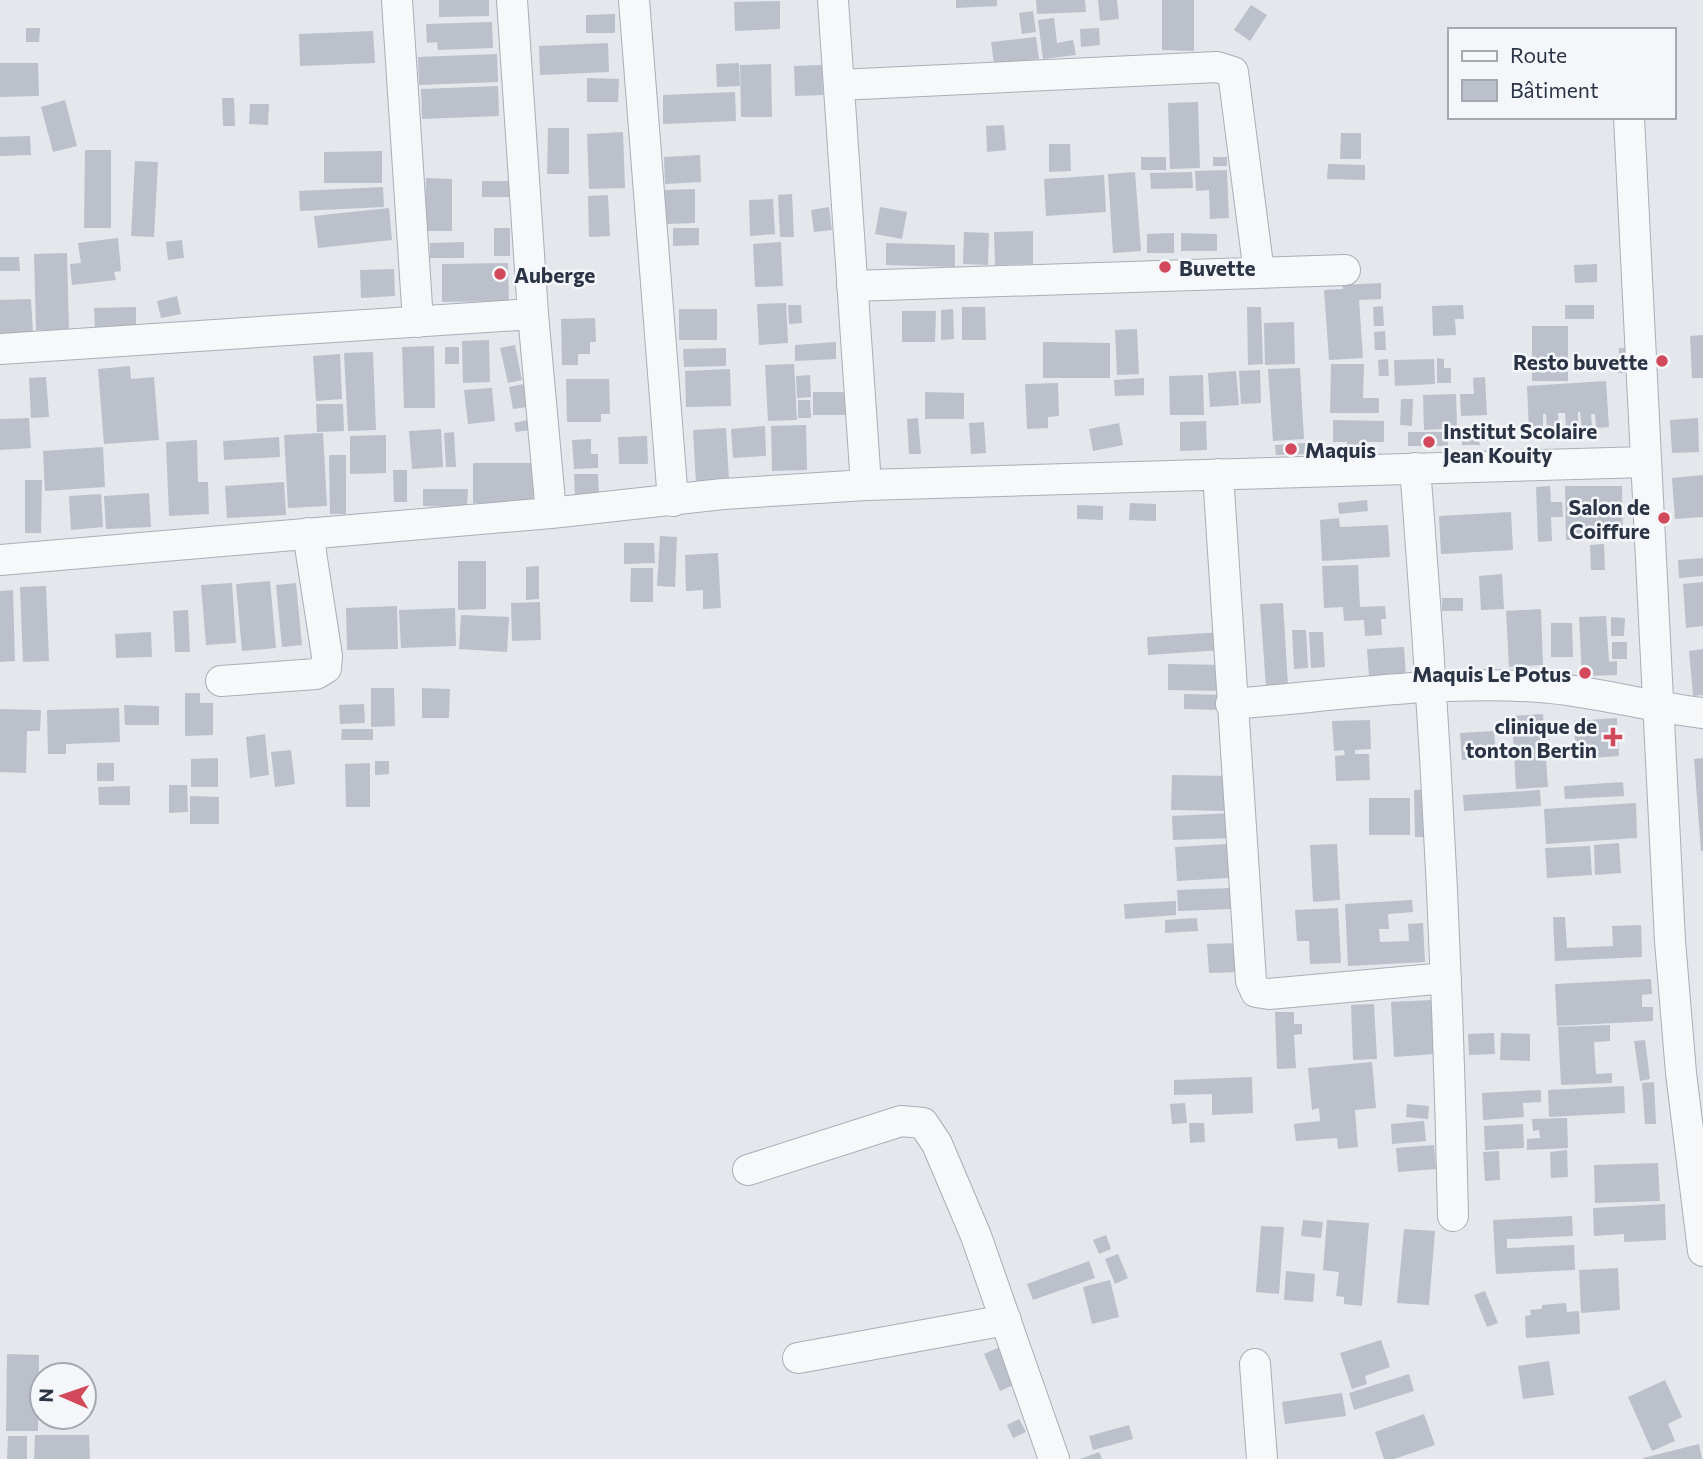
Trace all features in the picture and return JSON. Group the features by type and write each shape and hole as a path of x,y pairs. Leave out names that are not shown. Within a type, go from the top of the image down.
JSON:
{"street":[{"path":"397,0 418,322"},
{"path":"512,0 533,314 551,513"},
{"path":"634,0 673,501"},
{"path":"834,0 866,485"},
{"path":"839,85 1217,67 1233,72 1259,273"},
{"path":"1629,119 1675,1007 1703,1251"},
{"path":"852,286 1345,270"},
{"path":"0,349 533,314"},
{"path":"0,560 551,513 723,494 866,485 1646,462"},
{"path":"1415,468 1432,685 1446,978 1453,1216"},
{"path":"1218,474 1231,704 1251,981 1255,992 1269,994 1446,978"},
{"path":"221,681 316,674 326,668 327,656 309,533"},
{"path":"1231,704 1432,685 1540,687 1703,713"},
{"path":"748,1170 901,1121 923,1123 937,1144 957,1190 1054,1459"},
{"path":"798,1357 1006,1320"},
{"path":"1255,1364 1262,1459"}],"building":[{"path":"439,0 489,0 489,16 439,17"},
{"path":"956,0 997,0 997,6 956,8"},
{"path":"1036,0 1085,0 1086,12 1037,14"},
{"path":"1098,0 1117,0 1119,19 1100,21"},
{"path":"1162,0 1194,0 1194,51 1162,50"},
{"path":"780,1 780,29 735,31 734,2"},
{"path":"1251,5 1267,15 1250,41 1234,30"},
{"path":"1033,11 1036,32 1022,34 1019,13"},
{"path":"615,14 615,33 586,33 586,15"},
{"path":"1054,18 1057,43 1073,40 1076,55 1043,59 1038,20"},
{"path":"492,22 493,48 438,50 437,42 427,43 426,24"},
{"path":"26,28 40,28 39,42 26,42"},
{"path":"1099,28 1100,45 1081,47 1080,29"},
{"path":"373,31 375,63 300,66 299,34"},
{"path":"1036,37 1039,59 994,64 991,42"},
{"path":"608,43 609,72 540,75 539,46"},
{"path":"497,54 498,82 419,85 418,57"},
{"path":"0,63 38,63 39,96 0,97"},
{"path":"739,63 740,86 717,87 716,64"},
{"path":"771,64 772,117 741,117 740,65"},
{"path":"822,65 823,95 795,96 794,66"},
{"path":"587,78 619,79 618,102 587,102"},
{"path":"498,86 499,116 422,119 421,89"},
{"path":"735,92 736,121 663,124 663,95"},
{"path":"222,98 234,98 235,126 223,126"},
{"path":"65,100 77,146 53,152 41,107"},
{"path":"1198,102 1200,168 1170,169 1168,103"},
{"path":"250,104 269,104 268,125 249,124"},
{"path":"1004,125 1006,150 987,152 986,126"},
{"path":"548,128 569,128 569,174 547,174"},
{"path":"623,132 625,188 589,189 587,134"},
{"path":"1341,133 1361,133 1361,159 1340,159"},
{"path":"30,136 31,155 0,156 0,137"},
{"path":"1049,144 1070,144 1071,171 1049,172"},
{"path":"85,150 111,150 111,228 84,228"},
{"path":"382,151 382,183 324,183 324,152"},
{"path":"700,155 701,182 665,184 664,157"},
{"path":"1141,157 1166,157 1166,170 1141,170"},
{"path":"1213,157 1227,157 1227,166 1213,166"},
{"path":"135,161 158,162 154,237 131,236"},
{"path":"1328,164 1365,165 1365,180 1327,179"},
{"path":"1227,170 1229,218 1210,219 1209,190 1196,191 1195,171"},
{"path":"1135,172 1141,251 1113,253 1108,174"},
{"path":"1192,172 1193,188 1151,189 1150,173"},
{"path":"1104,175 1106,212 1046,216 1044,179"},
{"path":"426,178 452,179 452,231 425,231"},
{"path":"482,181 509,181 509,197 482,197"},
{"path":"383,187 384,207 300,211 299,191"},
{"path":"695,189 695,223 665,224 665,190"},
{"path":"792,194 794,237 780,237 778,195"},
{"path":"608,195 610,236 589,237 588,196"},
{"path":"773,199 775,234 750,236 749,200"},
{"path":"829,207 832,230 814,232 811,210"},
{"path":"880,207 907,212 902,239 875,234"},
{"path":"389,208 392,240 318,248 314,216"},
{"path":"494,228 510,228 510,256 494,256"},
{"path":"673,228 699,228 699,245 673,246"},
{"path":"1033,231 1033,264 995,265 994,232"},
{"path":"964,232 989,233 988,265 963,264"},
{"path":"1174,233 1174,253 1147,253 1147,234"},
{"path":"1181,233 1217,234 1217,251 1181,251"},
{"path":"118,238 121,271 114,272 116,280 72,285 70,264 81,263 78,243"},
{"path":"182,240 184,258 168,260 166,242"},
{"path":"464,242 464,258 430,258 430,243"},
{"path":"781,242 783,286 755,287 753,244"},
{"path":"886,243 955,245 955,267 886,265"},
{"path":"67,253 69,330 36,330 34,254"},
{"path":"0,257 19,257 20,271 0,271"},
{"path":"508,263 509,301 442,302 442,264"},
{"path":"1597,264 1597,282 1575,283 1574,265"},
{"path":"394,269 395,296 361,298 360,270"},
{"path":"1381,283 1381,299 1359,300 1363,358 1329,360 1324,290 1343,289 1342,285"},
{"path":"177,296 181,314 161,318 157,301"},
{"path":"31,299 33,334 0,335 0,300"},
{"path":"786,303 788,343 759,345 757,304"},
{"path":"788,305 801,305 802,323 789,324"},
{"path":"1463,305 1464,319 1455,319 1456,335 1433,336 1432,306"},
{"path":"1565,305 1594,305 1594,319 1565,319"},
{"path":"1383,306 1384,326 1374,326 1373,307"},
{"path":"136,307 136,326 95,327 94,308"},
{"path":"962,307 985,307 986,340 962,340"},
{"path":"1247,307 1261,307 1263,364 1248,365"},
{"path":"679,309 717,309 717,340 679,340"},
{"path":"953,309 954,339 941,340 941,310"},
{"path":"902,311 936,311 935,342 902,342"},
{"path":"595,318 596,342 590,342 590,354 578,354 578,365 562,365 561,319"},
{"path":"1294,322 1295,364 1265,365 1264,323"},
{"path":"1532,326 1568,326 1568,381 1532,381"},
{"path":"1137,329 1139,374 1117,375 1115,330"},
{"path":"1385,331 1386,350 1375,350 1374,332"},
{"path":"1703,335 1703,378 1692,378 1690,336"},
{"path":"489,340 490,382 463,383 462,341"},
{"path":"836,342 836,359 795,361 795,345"},
{"path":"1043,342 1110,343 1110,378 1043,378"},
{"path":"515,345 522,380 508,383 500,348"},
{"path":"434,346 435,408 404,408 402,347"},
{"path":"445,347 459,347 459,364 445,364"},
{"path":"726,348 726,366 684,367 683,349"},
{"path":"1619,348 1638,348 1638,373 1618,373"},
{"path":"373,352 376,430 348,431 344,353"},
{"path":"340,354 342,399 316,401 313,356"},
{"path":"1437,358 1444,359 1444,368 1451,368 1451,383 1437,383"},
{"path":"1388,359 1389,376 1379,376 1378,360"},
{"path":"1434,359 1435,384 1395,386 1394,360"},
{"path":"794,364 797,420 768,421 765,365"},
{"path":"1331,364 1364,364 1363,398 1379,398 1379,413 1330,413"},
{"path":"130,366 131,379 154,377 159,440 104,444 98,369"},
{"path":"1300,368 1304,439 1273,441 1268,369"},
{"path":"730,369 731,406 686,407 685,371"},
{"path":"1260,370 1261,403 1241,404 1239,371"},
{"path":"1236,371 1239,405 1210,407 1208,373"},
{"path":"810,375 811,397 797,398 796,376"},
{"path":"1203,375 1204,415 1170,415 1169,376"},
{"path":"46,377 49,417 31,418 29,378"},
{"path":"1485,377 1487,415 1461,416 1460,394 1474,394 1473,378"},
{"path":"1144,378 1144,395 1115,396 1114,380"},
{"path":"566,379 609,379 610,414 601,414 601,422 567,422"},
{"path":"1606,381 1609,427 1596,428 1595,414 1591,414 1592,428 1582,429 1578,412 1578,429 1566,429 1565,413 1558,413 1559,430 1547,430 1546,414 1543,414 1543,431 1529,432 1527,386"},
{"path":"1058,383 1059,416 1048,417 1048,428 1027,429 1025,384"},
{"path":"524,384 528,407 513,409 509,387"},
{"path":"492,388 495,421 468,424 464,390"},
{"path":"813,392 845,392 845,415 813,415"},
{"path":"925,392 964,393 964,419 925,419"},
{"path":"1456,394 1457,428 1424,430 1423,395"},
{"path":"1401,399 1413,399 1412,426 1400,425"},
{"path":"798,400 810,400 811,418 798,418"},
{"path":"316,404 343,404 344,431 317,432"},
{"path":"29,418 31,448 0,450 0,419"},
{"path":"918,418 921,454 909,454 907,419"},
{"path":"1698,418 1699,452 1672,453 1670,420"},
{"path":"528,420 530,430 516,432 514,423"},
{"path":"1333,420 1384,421 1384,442 1360,442 1360,450 1347,450 1347,442 1333,442"},
{"path":"1206,421 1207,450 1180,451 1180,422"},
{"path":"984,422 986,453 971,454 969,423"},
{"path":"1119,423 1123,445 1093,451 1089,429"},
{"path":"1479,424 1493,424 1493,441 1479,441 1480,445 1462,445 1462,433 1479,433"},
{"path":"806,425 807,470 772,471 771,426"},
{"path":"765,426 766,456 733,458 731,429"},
{"path":"726,428 729,481 696,484 693,430"},
{"path":"441,429 443,467 412,469 409,431"},
{"path":"454,432 456,467 446,467 444,433"},
{"path":"1408,432 1448,432 1448,446 1408,446"},
{"path":"323,433 327,506 288,508 284,435"},
{"path":"386,435 386,473 350,474 350,436"},
{"path":"647,436 648,464 619,464 618,437"},
{"path":"279,437 280,457 224,460 223,441"},
{"path":"591,439 591,454 598,454 598,468 574,469 572,440"},
{"path":"197,440 198,482 208,482 209,514 169,516 166,442"},
{"path":"1307,443 1308,454 1276,455 1275,445"},
{"path":"103,447 105,487 45,491 43,451"},
{"path":"329,455 346,455 346,514 330,514"},
{"path":"473,463 533,463 533,503 473,503"},
{"path":"393,470 407,470 407,502 394,502"},
{"path":"574,474 598,474 599,497 575,497"},
{"path":"1703,475 1703,517 1675,519 1672,478"},
{"path":"25,480 42,480 41,533 25,533"},
{"path":"284,482 286,515 227,518 225,486"},
{"path":"1550,486 1551,502 1562,502 1563,517 1551,517 1552,541 1538,542 1536,487"},
{"path":"1565,486 1622,486 1623,540 1566,540"},
{"path":"423,489 468,489 467,507 423,506"},
{"path":"149,493 151,527 106,529 104,496"},
{"path":"101,494 103,527 71,530 69,496"},
{"path":"1367,500 1368,511 1339,514 1338,503"},
{"path":"1130,503 1156,504 1156,521 1129,520"},
{"path":"1077,505 1103,506 1103,520 1077,519"},
{"path":"1511,512 1513,550 1441,554 1439,516"},
{"path":"1339,518 1340,527 1388,525 1390,557 1322,561 1320,520"},
{"path":"660,536 677,537 675,587 657,586"},
{"path":"624,543 654,543 655,563 624,564"},
{"path":"1604,544 1605,570 1591,570 1590,545"},
{"path":"718,553 721,608 703,609 703,590 686,591 685,555"},
{"path":"1703,558 1703,576 1679,578 1678,560"},
{"path":"458,561 486,561 486,609 458,610"},
{"path":"1358,565 1360,607 1385,606 1386,619 1381,619 1382,635 1365,636 1364,620 1344,621 1343,607 1324,608 1322,566"},
{"path":"539,566 539,599 526,600 526,567"},
{"path":"631,568 653,568 653,602 630,602"},
{"path":"1502,574 1504,609 1481,610 1479,576"},
{"path":"270,581 276,648 242,651 236,584"},
{"path":"1703,582 1703,626 1686,628 1683,584"},
{"path":"232,583 236,643 206,645 201,585"},
{"path":"296,583 302,645 282,647 276,585"},
{"path":"46,586 49,661 23,662 20,587"},
{"path":"13,590 15,661 0,662 0,591"},
{"path":"1442,598 1463,598 1463,611 1442,611"},
{"path":"540,602 541,640 512,641 511,603"},
{"path":"1283,603 1288,686 1266,687 1260,604"},
{"path":"397,606 398,649 347,650 346,608"},
{"path":"455,608 456,646 401,648 399,610"},
{"path":"1541,609 1543,665 1509,667 1506,611"},
{"path":"188,610 190,652 175,652 173,611"},
{"path":"461,615 509,617 507,652 459,649"},
{"path":"1606,616 1609,662 1617,661 1617,675 1582,676 1579,617"},
{"path":"1611,617 1625,618 1624,636 1611,636"},
{"path":"1551,623 1572,623 1573,657 1551,657"},
{"path":"1292,630 1306,630 1308,668 1294,669"},
{"path":"151,632 152,657 116,658 115,634"},
{"path":"1222,632 1224,650 1148,655 1147,637"},
{"path":"1309,632 1323,632 1325,667 1311,668"},
{"path":"1612,642 1627,642 1627,659 1612,659"},
{"path":"1404,647 1406,676 1369,677 1367,649"},
{"path":"1703,649 1703,695 1693,696 1689,651"},
{"path":"1168,664 1224,665 1223,691 1168,690"},
{"path":"371,688 394,688 395,726 371,727"},
{"path":"422,688 450,689 449,718 422,718"},
{"path":"185,693 200,693 200,703 213,703 213,735 185,736"},
{"path":"1184,694 1223,695 1222,710 1184,709"},
{"path":"364,704 365,723 340,724 339,705"},
{"path":"124,705 159,706 159,725 125,725"},
{"path":"119,708 120,742 66,744 66,754 48,754 47,710"},
{"path":"0,709 41,710 40,731 27,731 26,773 0,772"},
{"path":"1543,714 1548,787 1516,789 1512,716"},
{"path":"1617,718 1619,756 1576,759 1574,721"},
{"path":"1370,720 1371,749 1355,750 1355,754 1369,754 1370,780 1336,781 1335,756 1345,755 1344,750 1334,751 1332,721"},
{"path":"342,729 373,729 373,740 341,740"},
{"path":"1494,731 1496,757 1462,760 1460,733"},
{"path":"265,734 269,775 250,778 246,737"},
{"path":"291,750 295,784 275,787 271,752"},
{"path":"218,758 218,787 191,787 191,759"},
{"path":"1703,758 1703,851 1701,851 1694,759"},
{"path":"375,761 389,761 389,774 375,775"},
{"path":"97,763 114,763 114,781 97,781"},
{"path":"370,763 370,807 346,807 345,764"},
{"path":"1172,775 1233,776 1233,811 1171,810"},
{"path":"1623,782 1624,796 1565,799 1564,786"},
{"path":"169,785 187,785 188,812 169,813"},
{"path":"130,786 130,805 99,805 98,787"},
{"path":"1429,789 1430,837 1415,837 1414,790"},
{"path":"1540,790 1541,806 1464,811 1463,795"},
{"path":"190,796 219,797 219,824 190,824"},
{"path":"1369,798 1410,798 1410,835 1369,835"},
{"path":"1636,803 1637,838 1546,844 1544,809"},
{"path":"1231,813 1232,838 1173,840 1172,816"},
{"path":"1619,843 1621,873 1595,875 1594,845"},
{"path":"1228,844 1229,878 1177,881 1175,847"},
{"path":"1337,844 1340,900 1313,902 1310,845"},
{"path":"1590,846 1592,875 1547,878 1545,848"},
{"path":"1231,888 1231,909 1178,911 1177,890"},
{"path":"1412,900 1413,912 1388,914 1389,929 1379,929 1380,942 1409,941 1408,924 1423,923 1425,962 1348,966 1345,904"},
{"path":"1176,901 1176,915 1125,919 1124,904"},
{"path":"1338,908 1341,963 1310,964 1309,941 1297,941 1295,910"},
{"path":"1553,917 1565,917 1567,948 1613,946 1612,926 1641,925 1642,957 1555,961"},
{"path":"1197,918 1198,931 1165,933 1165,920"},
{"path":"1239,943 1240,972 1209,973 1207,944"},
{"path":"1651,979 1652,994 1642,995 1642,1007 1653,1007 1653,1021 1557,1026 1555,984"},
{"path":"1431,1000 1435,1054 1394,1057 1391,1002"},
{"path":"1374,1004 1377,1059 1353,1060 1351,1005"},
{"path":"1275,1012 1294,1012 1294,1024 1302,1024 1302,1034 1294,1035 1296,1068 1277,1069"},
{"path":"1610,1025 1610,1041 1594,1042 1596,1074 1612,1073 1612,1083 1561,1085 1558,1027"},
{"path":"1494,1033 1495,1054 1469,1055 1468,1034"},
{"path":"1501,1033 1530,1034 1530,1061 1500,1060"},
{"path":"1645,1040 1650,1079 1640,1081 1634,1041"},
{"path":"1372,1062 1376,1108 1355,1110 1358,1147 1338,1149 1337,1138 1296,1141 1294,1124 1320,1121 1319,1108 1312,1110 1308,1068"},
{"path":"1252,1077 1253,1113 1212,1115 1212,1094 1174,1095 1174,1080"},
{"path":"1654,1082 1656,1124 1645,1124 1642,1083"},
{"path":"1624,1086 1625,1113 1549,1117 1548,1090"},
{"path":"1541,1090 1541,1102 1523,1103 1524,1117 1483,1120 1482,1093"},
{"path":"1185,1103 1187,1123 1172,1124 1170,1104"},
{"path":"1407,1104 1429,1106 1428,1119 1406,1117"},
{"path":"1567,1118 1568,1148 1527,1150 1527,1139 1540,1138 1539,1130 1533,1131 1532,1119"},
{"path":"1424,1121 1426,1141 1392,1144 1391,1124"},
{"path":"1189,1123 1204,1123 1205,1142 1190,1143"},
{"path":"1523,1124 1524,1148 1485,1150 1484,1126"},
{"path":"1434,1145 1436,1169 1398,1172 1396,1148"},
{"path":"1567,1150 1568,1177 1551,1178 1550,1152"},
{"path":"1499,1151 1500,1180 1485,1181 1483,1152"},
{"path":"1658,1163 1660,1201 1595,1203 1594,1165"},
{"path":"1665,1204 1666,1240 1624,1242 1624,1234 1594,1236 1593,1208"},
{"path":"1572,1216 1573,1236 1507,1239 1507,1248 1574,1245 1575,1270 1496,1274 1493,1220"},
{"path":"1303,1220 1323,1222 1321,1238 1301,1236"},
{"path":"1327,1220 1369,1223 1362,1306 1344,1304 1344,1297 1336,1296 1339,1272 1323,1270"},
{"path":"1261,1226 1284,1227 1279,1294 1256,1292"},
{"path":"1404,1229 1435,1231 1429,1305 1397,1303"},
{"path":"1106,1235 1111,1249 1099,1254 1093,1240"},
{"path":"1118,1254 1128,1278 1115,1284 1105,1259"},
{"path":"1089,1261 1095,1278 1033,1300 1027,1284"},
{"path":"1618,1268 1620,1310 1581,1313 1579,1270"},
{"path":"1286,1271 1315,1274 1313,1302 1284,1300"},
{"path":"1110,1280 1119,1317 1092,1324 1083,1287"},
{"path":"1485,1291 1498,1323 1487,1327 1474,1295"},
{"path":"1566,1303 1567,1312 1579,1311 1580,1334 1526,1338 1525,1316 1531,1315 1530,1310 1542,1309 1542,1305"},
{"path":"1381,1340 1390,1367 1365,1376 1367,1384 1352,1389 1340,1353"},
{"path":"1000,1347 1016,1384 1000,1391 984,1354"},
{"path":"7,1354 39,1355 39,1361 28,1361 28,1431 6,1431"},
{"path":"1549,1361 1554,1395 1523,1399 1518,1366"},
{"path":"1409,1374 1414,1391 1354,1410 1349,1393"},
{"path":"1665,1380 1682,1417 1668,1424 1675,1441 1652,1451 1628,1397"},
{"path":"1342,1393 1346,1416 1285,1424 1282,1402"},
{"path":"1424,1414 1435,1445 1394,1459 1384,1459 1375,1432"},
{"path":"1019,1419 1026,1432 1013,1438 1007,1425"},
{"path":"1129,1425 1133,1439 1093,1450 1089,1436"},
{"path":"35,1435 89,1435 90,1459 34,1459"},
{"path":"8,1436 27,1436 27,1459 7,1459"},
{"path":"1699,1444 1702,1459 1643,1458"},
{"path":"1099,1452 1102,1459 1080,1459"}],"place":[{"name":"Buvette","path":"1165,267"},
{"name":"Auberge","path":"500,274"},
{"name":"Resto buvette","path":"1662,361"},
{"name":"Institut Scolaire Jean Kouity","path":"1429,442"},
{"name":"Maquis","path":"1291,449"},
{"name":"Salon de Coiffure","path":"1664,518"},
{"name":"Maquis Le Potus","path":"1585,673"},
{"name":"clinique de tonton Bertin","path":"1613,737"}]}
